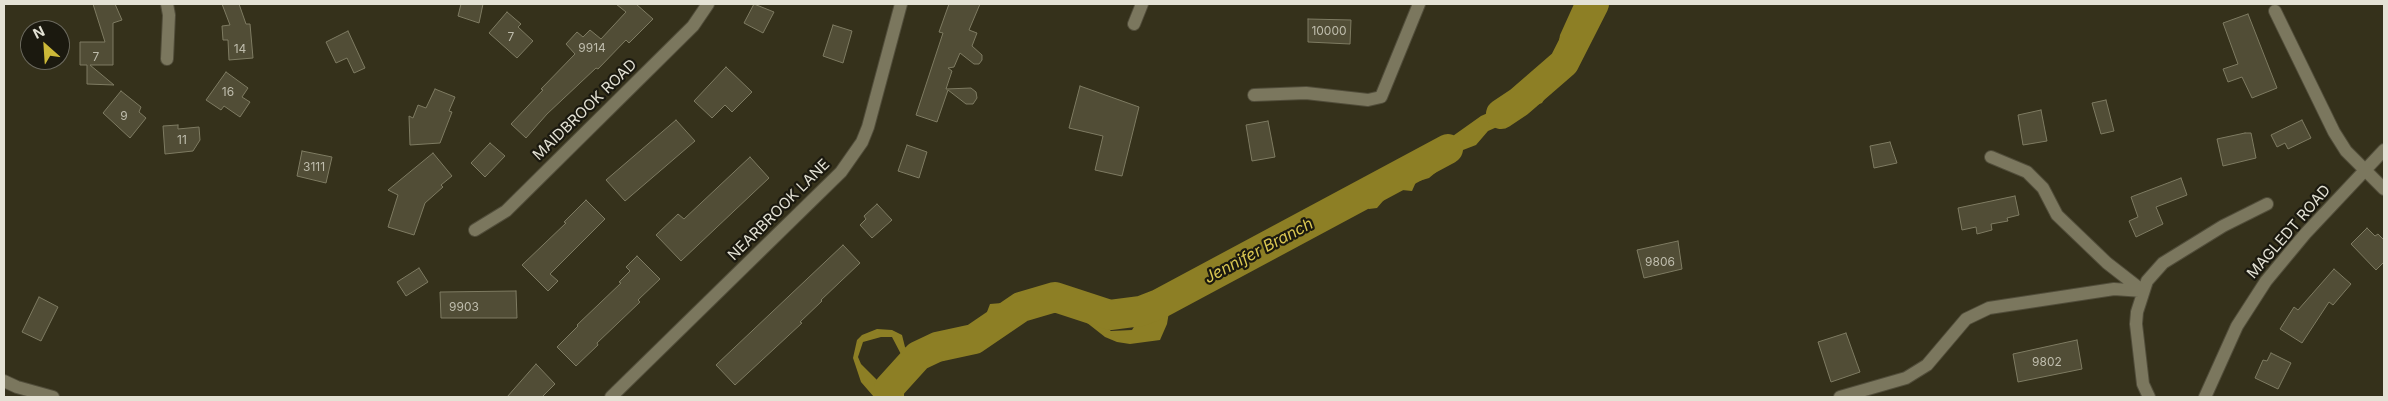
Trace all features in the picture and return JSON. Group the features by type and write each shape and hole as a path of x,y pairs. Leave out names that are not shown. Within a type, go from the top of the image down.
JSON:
{"street":[{"path":"167,4 169,14 168,59"},
{"name":"MAIDBROOK ROAD","path":"475,230 506,211 693,26 708,4"},
{"name":"NEARBROOK LANE","path":"610,397 841,172 862,142 868,127 901,4"},
{"path":"1134,24 1142,4"},
{"path":"1254,95 1306,93 1368,100 1381,97 1418,6"},
{"path":"2275,10 2334,132 2346,150 2384,189"},
{"name":"MAGLEDT ROAD","path":"2205,397 2237,326 2266,282 2305,234 2384,150"},
{"path":"1991,157 2027,172 2043,188 2057,215 2107,263 2143,290"},
{"path":"2149,397 2143,384 2136,335 2137,312 2143,290 2154,272 2163,263 2223,226 2267,204"},
{"path":"1840,397 1906,378 1927,365 1966,319 1989,308 2114,289 2143,290"},
{"path":"4,381 17,387 53,397"}],"water":[{"name":"Jennifer Branch","path":"1574,4 1581,4 1571,29 1572,44 1570,55 1542,103 1520,111 1506,123 1488,131 1476,145 1463,150 1429,178 1416,182 1412,191 1402,190 1389,194 1377,208 1369,209 1362,204 1357,206 1342,219 1317,229 1310,235 1297,241 1294,246 1255,257 1223,273 1211,272 1183,286 1166,306 1169,312 1167,324 1160,340 1130,344 1117,342 1105,337 1058,300 1038,295 1026,302 1012,314 1004,325 978,345 957,356 933,364 920,366 904,360 892,337 881,337 863,342 858,357 861,364 881,384 887,397 874,397 861,382 853,358 857,340 862,335 877,329 892,330 902,335 905,347 918,358 924,362 935,361 981,337 986,329 987,312 990,304 1014,302 1037,289 1060,293 1111,331 1132,330 1137,322 1146,318 1161,304 1175,284 1186,275 1218,259 1294,231 1314,217 1342,207 1353,198 1394,180 1420,164 1450,138 1481,116 1490,112 1496,113 1514,98 1538,88 1547,78 1551,69 1560,35"}],"building":[{"path":"93,4 115,4 122,20 113,23 113,65 90,65 114,85 87,84 87,65 80,65 80,42 105,42"},
{"path":"222,4 239,4 246,24 250,24 253,58 229,60 228,40 223,40 222,26 230,25"},
{"path":"461,4 483,4 479,23 458,16"},
{"path":"616,4 636,4 653,19 629,43 626,40 598,69 596,68 547,114 526,138 511,124 575,54 566,44 577,32 583,37 590,30 601,39 626,12"},
{"path":"754,4 774,12 763,33 744,23"},
{"path":"949,4 980,4 969,30 977,33 972,46 982,55 982,60 979,64 974,64 960,53 954,67 948,68 952,71 946,89 971,88 976,92 977,98 973,104 966,104 948,90 937,122 916,115 943,33 939,32"},
{"path":"507,12 521,24 518,27 533,41 517,58 489,33"},
{"path":"2248,14 2277,88 2252,98 2242,77 2228,82 2223,69 2238,64 2223,23"},
{"path":"1308,19 1351,20 1350,44 1308,42"},
{"path":"833,25 852,31 843,63 823,56"},
{"path":"348,31 365,68 354,73 347,58 336,63 326,42"},
{"path":"726,67 752,92 732,112 725,105 712,118 694,101"},
{"path":"226,72 248,88 242,97 250,102 240,117 224,106 221,110 206,100"},
{"path":"1080,86 1139,107 1122,176 1095,170 1103,136 1069,128"},
{"path":"435,89 455,97 449,111 452,112 440,143 410,145 409,116 413,118 418,105 426,108"},
{"path":"121,91 141,107 139,112 146,118 130,138 103,113"},
{"path":"2106,100 2114,131 2101,134 2092,103"},
{"path":"2041,110 2047,141 2023,145 2018,115"},
{"path":"676,120 695,141 625,201 606,180"},
{"path":"2302,120 2311,138 2288,149 2285,143 2277,147 2271,135"},
{"path":"1268,121 1275,157 1252,161 1246,125"},
{"path":"178,125 178,129 199,127 200,140 193,151 165,154 163,126"},
{"path":"2251,133 2256,158 2223,166 2217,139"},
{"path":"1890,142 1897,163 1874,168 1870,146"},
{"path":"490,143 505,156 485,177 471,163"},
{"path":"907,145 927,152 919,178 898,171"},
{"path":"302,151 332,157 326,183 297,176"},
{"path":"433,153 452,176 425,203 414,235 388,227 398,195 388,190"},
{"path":"750,157 769,178 681,261 656,235 678,214 684,219"},
{"path":"2181,178 2187,195 2156,207 2163,224 2136,237 2129,221 2138,217 2131,197"},
{"path":"2015,196 2019,215 2007,218 2008,221 1991,224 1992,230 1977,234 1976,227 1962,230 1958,208"},
{"path":"586,200 605,219 550,274 558,281 548,291 522,265 566,223 564,222"},
{"path":"877,204 892,220 872,238 860,225 866,219 864,216"},
{"path":"2367,228 2375,236 2378,234 2384,240 2384,262 2376,270 2351,244"},
{"path":"1678,241 1682,269 1644,278 1637,250"},
{"path":"843,245 860,263 821,300 800,322 802,323 735,385 716,365"},
{"path":"637,256 660,279 638,300 640,302 576,366 557,347 621,283 619,282 630,271 626,267"},
{"path":"419,268 428,282 406,296 397,282"},
{"path":"2334,269 2351,284 2333,305 2329,302 2302,343 2280,329 2294,307 2298,310"},
{"path":"516,291 517,318 441,318 440,292"},
{"path":"39,297 58,307 41,341 22,332"},
{"path":"1846,333 1860,372 1831,382 1818,342"},
{"path":"2077,340 2082,369 2018,382 2013,354"},
{"path":"2271,353 2291,363 2278,389 2255,378 2263,360 2267,361"},
{"path":"536,364 555,384 542,397 507,397"}],"waterway":[{"name":"Jennifer Branch","path":"1501,114 1519,102 1564,63 1594,4"},
{"name":"Jennifer Branch","path":"889,397 889,388 918,356 937,347 974,339 1021,307 1055,297 1110,315 1141,311 1159,304 1448,149"}]}
